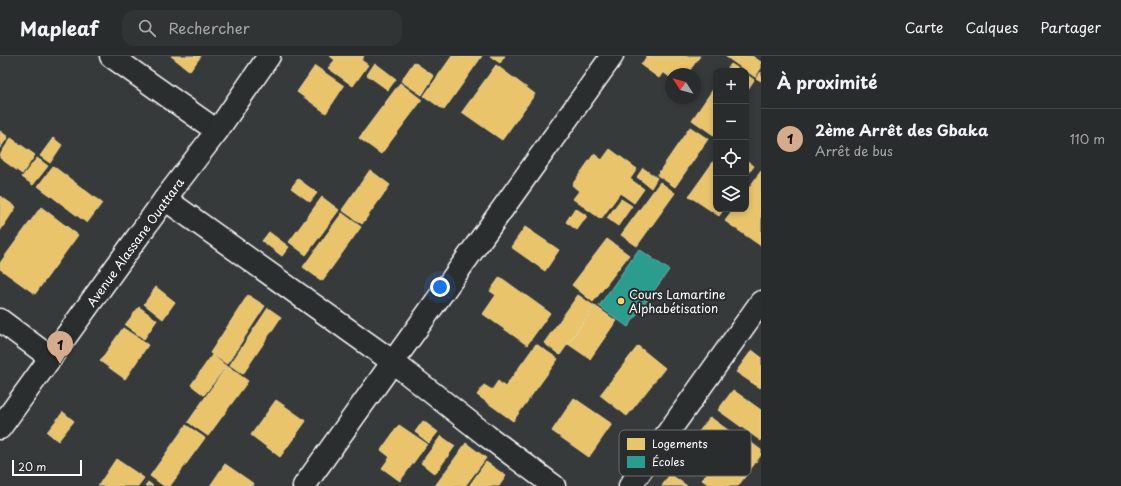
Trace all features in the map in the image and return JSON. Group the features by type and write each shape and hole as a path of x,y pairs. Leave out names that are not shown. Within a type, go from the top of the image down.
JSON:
{"street":[{"path":"111,56 217,131"},
{"name":"Avenue Alassane Ouattara","path":"0,428 270,56"},
{"path":"304,486 612,56"},
{"path":"165,199 393,362 487,436 554,486"},
{"path":"670,430 761,302"},
{"path":"0,320 51,358"},
{"path":"630,486 637,476"}],"building: Logements":[{"path":"171,56 201,56 190,71"},
{"path":"330,56 364,56 361,60 368,65 353,86 328,68 335,60"},
{"path":"452,56 482,56 444,110 424,96"},
{"path":"490,56 505,56 500,63"},
{"path":"647,56 700,56 691,68 665,68 665,74 663,72 659,78 641,65"},
{"path":"725,56 752,56 761,62 761,68 755,77 749,73 749,68 742,68"},
{"path":"414,62 434,76 422,95 401,81"},
{"path":"375,63 396,79 388,90 367,75"},
{"path":"731,64 737,68 728,68"},
{"path":"496,65 535,94 502,140 462,112"},
{"path":"315,66 344,86 326,113 297,92"},
{"path":"761,72 761,81 756,78"},
{"path":"749,76 754,80 749,88"},
{"path":"400,83 422,100 381,154 359,138"},
{"path":"713,89 713,135 692,120"},
{"path":"690,127 708,139 675,187 657,175"},
{"path":"0,131 8,137 0,148"},
{"path":"11,138 35,155 22,174 0,158 0,155"},
{"path":"53,138 62,145 50,163 40,156"},
{"path":"610,149 637,169 630,179 644,189 634,203 620,193 601,219 573,199 579,191 572,185 594,154 602,160"},
{"path":"37,158 48,166 33,185 22,177"},
{"path":"713,162 713,212 689,196"},
{"path":"749,162 754,166 749,173"},
{"path":"53,166 102,203 87,223 38,186"},
{"path":"643,168 657,178 651,188 637,177"},
{"path":"370,170 390,185 362,224 342,210"},
{"path":"761,171 761,246 725,221 732,212 749,212 749,188"},
{"path":"298,179 317,193 310,202 291,188"},
{"path":"660,182 675,193 637,246 621,235"},
{"path":"0,196 16,207 0,231"},
{"path":"322,197 339,210 306,255 289,242"},
{"path":"621,199 632,206 618,226 607,218"},
{"path":"41,207 78,235 35,294 0,269 0,263"},
{"path":"575,208 587,216 577,230 566,222"},
{"path":"713,212 722,212 719,216"},
{"path":"342,213 361,227 322,281 303,267"},
{"path":"525,227 559,250 545,271 511,247"},
{"path":"269,232 289,247 282,256 262,241"},
{"path":"607,239 629,255 593,302 572,285"},
{"path":"500,277 550,313 527,345 483,314 496,295 490,291"},
{"path":"156,287 175,302 163,319 144,304"},
{"path":"248,295 265,306 227,364 210,353"},
{"path":"578,295 594,306 560,355 544,343"},
{"path":"595,306 616,321 590,359 568,344"},
{"path":"139,307 157,320 144,339 125,325"},
{"path":"268,308 281,317 243,374 230,365"},
{"path":"123,328 148,345 125,379 100,361"},
{"path":"536,344 558,359 513,421 477,395 484,385 492,390 498,381 505,387"},
{"path":"638,346 665,368 627,416 600,395"},
{"path":"752,350 761,357 760,388 736,372"},
{"path":"212,355 226,366 204,395 191,385"},
{"path":"227,366 248,381 208,436 188,422"},
{"path":"733,390 761,410 761,441 751,434 751,430 746,430 718,410"},
{"path":"574,398 612,424 589,457 552,431"},
{"path":"276,400 306,421 280,457 251,435"},
{"path":"63,412 74,421 58,441 47,432"},
{"path":"710,417 728,430 700,430"},
{"path":"423,421 438,432 429,443 415,432"},
{"path":"186,425 205,438 170,486 164,486 150,476"},
{"path":"399,425 427,444 400,481 382,468 390,457 381,450"},
{"path":"441,436 455,446 435,474 421,463"},
{"path":"751,442 761,450 761,455 751,468"},
{"path":"466,443 486,458 465,486 435,486"},
{"path":"116,459 144,478 138,486 98,486"},
{"path":"486,462 506,476 499,486 469,486"},
{"path":"225,464 254,484 253,486 210,486"},
{"path":"669,476 673,476 687,486 662,486"},
{"path":"705,476 745,476 738,486 711,486 702,480"},
{"path":"148,482 153,486 145,486"}],"building: Écoles":[{"path":"639,249 669,270 628,327 599,306"}],"place":[{"name":"Cours Lamartine Alphabétisation","path":"621,301"},
{"name":"2ème Arrêt des Gbaka","path":"60,364"}]}
